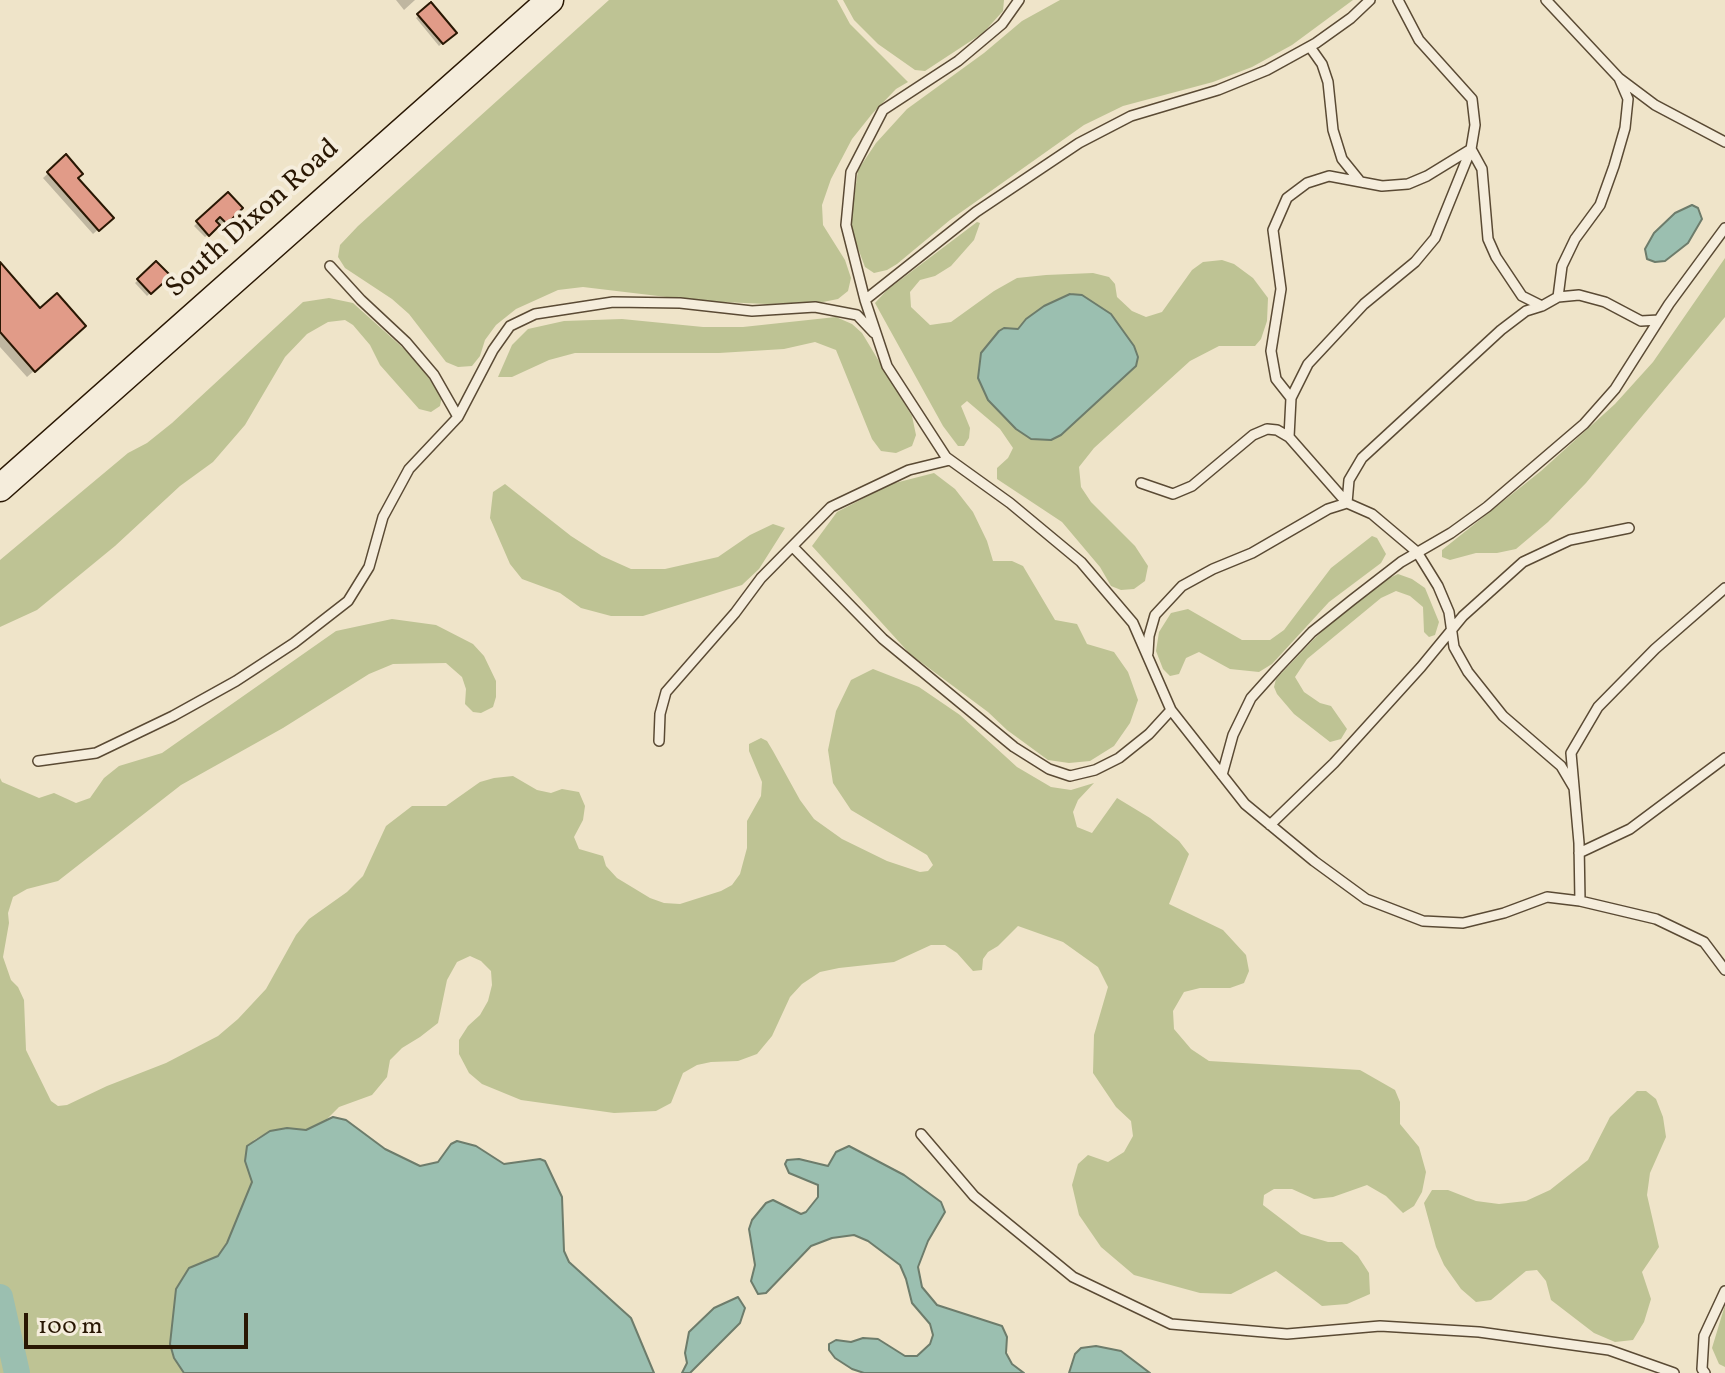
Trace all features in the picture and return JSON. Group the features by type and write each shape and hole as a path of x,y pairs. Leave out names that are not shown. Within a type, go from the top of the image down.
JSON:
{"main road":[{"name":"South Dixon Road","path":"0,488 550,0"}],"lane":[{"path":"1019,0 1002,24 958,61 883,110 851,172 846,225 865,300 887,366 950,460 1010,503 1081,562 1133,623 1171,710 1245,804 1366,899 1423,921 1463,923 1504,913 1547,897 1580,901 1656,919 1704,942 1725,970"},
{"path":"865,300 976,212 1079,143 1131,116 1218,90 1255,75 1310,47 1351,18 1370,0"},
{"path":"1289,437 1291,398 1308,364 1364,304 1415,262 1435,238 1471,149 1475,125 1472,99 1419,40 1398,0"},
{"path":"1546,0 1619,78 1655,105 1725,142"},
{"path":"1310,47 1322,64 1328,82 1333,130 1342,159 1359,180"},
{"path":"1558,297 1562,266 1575,239 1600,205 1625,128 1628,99 1619,78"},
{"path":"1291,398 1276,379 1271,351 1281,289 1273,230 1287,198 1307,183 1329,176 1382,186 1408,184 1471,149"},
{"path":"1471,149 1482,169 1488,239 1496,257 1522,296 1542,306"},
{"path":"1222,775 1233,735 1251,698 1312,632 1417,552 1487,507 1584,424 1615,389 1697,264 1725,228"},
{"path":"330,266 406,342 434,375 458,417"},
{"path":"1347,503 1349,480 1362,458 1501,330 1526,311 1558,297 1579,295 1605,302 1641,321 1659,320"},
{"path":"38,761 96,753 173,716 282,651 348,601 369,567 383,517 409,469 458,417 493,350 510,326 535,314 613,302 680,303 752,311 815,307 857,315 877,335"},
{"path":"1141,483 1173,494 1192,486 1253,435 1267,429 1277,430 1289,437 1347,503 1372,514 1417,552 1438,586 1449,612 1454,647 1468,672 1503,716 1561,766 1574,788"},
{"path":"659,741 660,714 666,692 735,613 761,578 831,507 909,470 950,460"},
{"path":"1148,657 1149,636 1155,615 1182,586 1252,553 1328,509 1347,503"},
{"path":"1270,825 1334,763 1463,616 1523,562 1570,540 1629,528"},
{"path":"793,547 883,639 1014,747 1049,769 1070,776 1095,770 1129,750 1171,710"},
{"path":"1580,901 1571,753 1598,707 1655,649 1725,588"},
{"path":"1579,853 1630,829 1725,758"},
{"path":"921,1134 974,1196 1073,1277 1171,1324 1287,1334 1380,1326 1479,1332 1609,1350 1655,1370 1674,1373"},
{"path":"1705,1373 1702,1369 1704,1336 1725,1291"}],"shaded area":[{"path":"609,0 837,0 850,24 908,82 896,89 852,139 831,179 822,205 823,225 845,260 851,278 848,291 838,299 823,302 767,304 700,301 583,287 558,290 516,309 496,325 472,366 458,367 446,362 409,314 345,268 338,257 340,245"},
{"path":"843,0 1004,0 1003,11 983,33 925,71 915,70 878,44 854,20"},
{"path":"1060,0 1353,0 1292,45 1252,67 1213,82 1123,106 1084,125 950,220 897,264 874,273 865,267 850,227 858,170 876,143 907,109 1022,21"},
{"path":"1692,205 1698,208 1702,219 1688,243 1665,261 1647,259 1645,249 1654,233 1675,213"},
{"path":"977,222 980,223 974,240 951,266 935,276 920,280 910,292 911,307 930,325 951,322 1017,278 1093,273 1109,277 1115,284 1117,297 1132,311 1146,317 1162,312 1192,270 1203,262 1222,260 1234,264 1253,278 1268,298 1267,321 1255,346 1219,346 1190,361 1094,448 1079,467 1081,487 1091,502 1135,546 1148,566 1145,581 1134,589 1121,590 1111,586 1100,567 1062,522 997,479 997,468 1013,448 1000,429 967,401 961,406 970,428 969,438 964,446 958,446 943,426 875,303 887,290"},
{"path":"1725,258 1725,317 1586,483 1516,549 1476,553 1450,560 1442,557 1442,550 1541,471 1615,404 1653,362"},
{"path":"1070,294 1082,295 1111,314 1134,346 1138,357 1136,366 1061,435 1051,440 1031,439 1016,429 988,400 978,378 981,353 999,331 1004,328 1018,329 1044,306"},
{"path":"329,298 353,303 412,356 442,396 440,406 431,412 419,409 380,365 370,345 353,325 345,320 328,322 307,334 285,357 245,425 213,462 180,486 115,546 37,610 0,627 0,560 128,453 147,443 172,423 303,302"},
{"path":"836,317 852,324 862,333 912,416 916,435 912,446 896,453 881,451 872,439 836,350 815,342 784,349 719,353 575,353 549,360 512,377 498,377 512,345 528,329 564,321 622,319 703,327 743,327"},
{"path":"934,473 955,489 973,512 993,561 1012,561 1023,566 1055,620 1077,624 1087,644 1114,652 1128,672 1138,700 1130,723 1114,746 1090,761 1069,763 1048,760 1007,730 988,712 910,654 812,546 837,512 891,484"},
{"path":"505,484 571,536 602,556 631,569 665,569 718,557 750,535 773,524 785,528 759,569 742,585 643,616 611,616 581,608 560,593 522,579 510,564 490,518 493,492"},
{"path":"1372,536 1377,538 1386,554 1381,563 1329,602 1272,664 1259,672 1230,669 1199,652 1186,658 1179,674 1170,676 1163,669 1156,651 1159,632 1171,613 1188,609 1242,640 1270,640 1284,630 1331,568"},
{"path":"1398,574 1425,588 1439,622 1435,635 1429,637 1424,632 1423,607 1410,596 1396,591 1381,598 1307,659 1295,677 1304,692 1320,703 1331,706 1347,729 1341,739 1330,742 1294,714 1277,694 1274,687 1276,679 1351,605 1379,583"},
{"path":"392,619 436,625 473,644 484,656 496,681 493,707 481,713 473,712 465,704 466,689 462,677 446,663 393,664 369,674 283,728 181,785 58,881 27,889 13,897 3,957 11,980 24,1000 26,1050 51,1101 58,1106 67,1105 166,1063 218,1036 266,989 296,935 309,919 347,892 363,876 386,826 412,806 446,806 480,782 494,778 513,776 537,790 551,793 562,789 579,792 585,806 583,820 574,837 579,849 603,856 606,866 617,878 650,898 680,904 721,891 732,885 740,874 747,848 747,821 761,796 762,782 749,744 761,738 767,741 814,819 842,839 887,861 920,872 928,871 933,865 927,855 851,810 833,783 828,750 836,711 851,680 873,669 919,687 960,715 1017,767 1051,787 1071,790 1094,783 1078,800 1073,812 1077,827 1092,833 1117,798 1179,841 1189,854 1169,904 1223,930 1246,955 1249,971 1244,983 1230,988 1200,988 1184,992 1173,1011 1174,1029 1191,1049 1209,1061 1360,1070 1395,1090 1400,1102 1400,1124 1419,1147 1426,1172 1422,1192 1414,1206 1403,1213 1386,1196 1367,1185 1333,1197 1314,1199 1292,1189 1274,1189 1264,1195 1263,1205 1301,1234 1328,1242 1342,1242 1358,1256 1369,1273 1370,1294 1347,1304 1322,1306 1276,1271 1231,1294 1200,1293 1134,1275 1101,1247 1079,1215 1072,1185 1078,1164 1088,1155 1108,1162 1124,1152 1133,1136 1131,1121 1116,1107 1093,1073 1094,1035 1108,987 1098,967 1063,942 1018,926 988,952 983,959 982,970 973,971 945,945 931,945 894,962 820,972 790,997 772,1036 757,1054 738,1061 697,1065 683,1073 671,1103 656,1111 614,1113 521,1100 482,1084 469,1073 459,1054 459,1040 480,1015 492,985 491,971 470,956 457,962 447,980 438,1023 390,1060 387,1077 372,1095 339,1107 326,1120 306,1130 287,1128 270,1131 254,1140 245,1161 252,1182 223,1251 189,1268 176,1289 170,1344 174,1358 184,1373 0,1373 0,778 2,782 39,798 54,793 76,803 90,798 104,778 119,766 162,753 336,631"},
{"path":"1637,1091 1646,1091 1656,1099 1666,1137 1650,1173 1647,1195 1659,1247 1642,1272 1651,1299 1644,1322 1633,1340 1615,1342 1594,1333 1551,1300 1546,1281 1537,1270 1526,1271 1491,1300 1476,1302 1461,1289 1436,1247 1424,1203 1432,1190 1448,1190 1476,1201 1499,1204 1526,1201 1550,1190 1588,1160 1610,1117"},
{"path":"333,1117 346,1120 385,1149 420,1166 438,1162 451,1144 457,1141 476,1146 504,1164 545,1161 562,1197 564,1251 569,1262 631,1318 654,1373 184,1373 174,1358 170,1344 176,1289 189,1268 218,1256 227,1243 252,1182 245,1161 247,1146 270,1131 287,1128 306,1130"},
{"path":"849,1146 904,1175 941,1202 945,1212 928,1241 918,1267 922,1287 937,1305 1002,1326 1007,1337 1006,1353 1012,1364 1024,1373 864,1373 835,1358 829,1344 836,1340 878,1339 905,1356 917,1356 930,1344 933,1335 930,1324 912,1303 900,1265 868,1241 854,1235 832,1238 811,1246 766,1293 758,1294 751,1281 755,1265 749,1229 752,1220 766,1203 773,1200 801,1214 818,1197 818,1185 789,1173 785,1164 787,1160 799,1159 828,1166 836,1152"},
{"path":"738,1297 745,1308 740,1323 690,1373 682,1373 687,1363 685,1353 689,1332 714,1308"},
{"path":"1725,1305 1725,1367 1719,1364 1712,1348"},
{"path":"1096,1346 1121,1351 1150,1373 1069,1373 1075,1354 1081,1348"}],"building":[{"path":"431,2 457,33 443,44 417,14"},
{"path":"66,154 83,174 78,178 114,218 99,231 47,172"},
{"path":"228,192 243,208 227,224 220,217 216,221 220,225 209,236 196,221"},
{"path":"156,261 171,276 151,294 137,279"},
{"path":"0,262 40,308 57,293 86,326 35,372 0,332"}],"waterway":[{"path":"0,1297 17,1373"}]}
